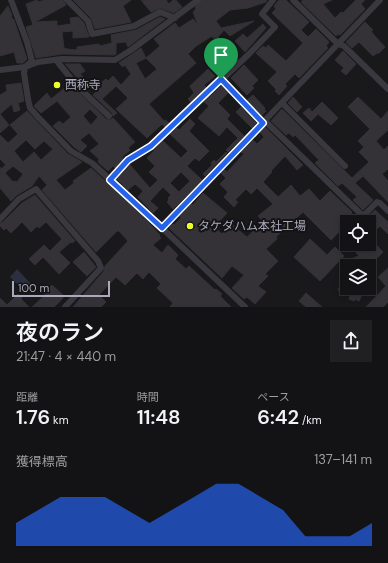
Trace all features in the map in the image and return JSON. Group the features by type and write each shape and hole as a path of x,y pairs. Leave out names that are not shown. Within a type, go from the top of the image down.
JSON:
{"street":[{"path":"11,0 27,42 32,61 25,67 24,73 30,108 71,151 92,164 110,180 245,307"},
{"path":"67,0 88,21 92,34 134,26 160,12 175,18"},
{"path":"0,70 25,67 32,63 56,60 115,60 198,0"},
{"path":"110,180 128,160 151,146 249,54 275,27 262,14 273,0"},
{"path":"293,0 338,44 344,46 388,89"},
{"path":"162,228 380,0"},
{"path":"56,60 78,86 109,116"},
{"path":"221,79 362,216 377,202 388,211"},
{"path":"282,103 344,166"},
{"path":"0,219 19,199 36,189 98,261 101,268 65,307"},
{"path":"383,206 388,200"}],"water":[{"path":"17,269 31,284 24,291 10,277"}],"building":[{"path":"37,0 38,2 45,0 63,0 66,5 35,22 57,21 57,26 71,24 70,18 78,17 84,23 89,37 73,38 73,31 62,32 64,48 67,49 77,50 77,47 99,44 100,46 112,43 111,35 136,30 160,17 165,19 128,47 126,42 116,43 116,54 114,55 62,54 36,58 26,27 33,25 26,4"},
{"path":"73,0 131,0 123,6 131,22 95,29 91,18"},
{"path":"141,0 166,0 169,4 173,0 176,0 182,7 174,13 160,8 151,12"},
{"path":"202,0 267,0 266,2 248,8 230,10 216,21 221,28 254,21 230,36 224,30 218,37 222,41 217,44 212,36 196,46 188,54 196,63 149,104 164,121 165,120 169,123 165,127 162,124 147,138 116,109 128,98 116,86 102,99 117,113 113,116 112,113 93,95 99,89 95,85 100,80 102,82 106,79 108,81 113,76 121,85 131,74 125,65 123,67 119,63 141,48 146,58 160,46 154,39 175,23 179,28 193,19 198,25 193,12 196,9 195,7","holes":["146,58 157,69 145,79 136,63"]},
{"path":"279,0 286,0 309,22 301,30 308,37 316,29 329,42 326,46 328,48 299,78 295,74 285,84 287,86 279,95 275,91 276,89 268,81 277,72 256,53 263,46 266,48 268,45 286,61 303,43 272,13 276,9 274,6"},
{"path":"303,0 332,0 323,4 335,18 341,12 343,13 356,0 365,0 361,4 365,9 340,35 338,34 336,36 301,2"},
{"path":"8,6 27,59 23,63 17,63 14,52 0,56 0,16"},
{"path":"365,22 373,30 371,31 385,47 378,54 377,53 373,56 359,42 352,48 346,42"},
{"path":"263,24 266,28 245,52 235,41 243,34 247,38"},
{"path":"229,49 236,56 227,62 229,64 222,69 215,58"},
{"path":"343,51 356,64 346,75 341,71 344,68 335,60"},
{"path":"65,64 80,64 85,71 80,74 90,84 86,88"},
{"path":"244,65 258,80 252,86 254,88 247,95 231,78"},
{"path":"208,69 215,76 204,85 207,88 191,102 188,99 194,93 190,86"},
{"path":"67,81 106,119 110,120 113,118 135,142 128,148 130,150 122,157 123,159 115,168 113,166 108,171 98,162 99,159 90,151 99,144 89,133 80,140 87,146 81,152 53,126 59,121 63,124 71,117 57,101 41,113 34,106 47,93 51,99 66,87 64,84","holes":["90,109 98,117 91,125 83,116"]},
{"path":"21,83 24,101 18,103 20,110 14,112 12,104 0,114 0,95 7,91 6,85"},
{"path":"221,86 228,93 218,103 230,115 227,119 244,136 228,152 226,150 238,138 227,127 219,136 198,118 209,106 204,102"},
{"path":"253,95 265,108 264,109 266,111 262,115 247,100"},
{"path":"293,97 302,107 297,112 288,103"},
{"path":"358,97 381,119 388,111 388,130 376,141 384,150 388,146 388,169 382,174 388,181 388,202 363,176 355,183 373,200 363,210 353,200 357,197 342,183 338,186 315,163 319,160 295,135 293,137 289,133 286,135 271,121 282,109 352,178 369,162 359,152 364,147 358,141 370,129 348,107"},
{"path":"322,102 338,118 331,125 318,114 311,121 303,113 309,108 312,112"},
{"path":"241,107 256,123 252,128 236,112"},
{"path":"27,111 68,154 82,162 56,180 65,190 74,183 73,181 91,168 140,213 160,235 159,236 161,238 153,245 162,253 168,245 178,255 175,259 186,269 189,266 215,290 216,289 222,294 220,296 231,307 170,307 173,303 157,288 161,284 149,272 143,279 137,273 125,285 116,277 99,295 106,302 101,307 73,307 104,271 105,266 128,241 119,231 117,231 96,252 42,190 47,185 39,176 32,186 17,195 11,201 0,188 0,167 1,169 6,165 0,159 0,135 8,143 18,134 10,125","holes":["26,140 35,149 44,141 53,149 41,160 34,152 23,162 14,151","13,166 23,174 17,182 13,182 5,173"]},
{"path":"0,114 9,125 0,133"},
{"path":"190,119 195,124 189,131 209,151 199,161 195,158 187,166 202,180 173,209 167,202 171,195 163,187 150,201 158,208 153,213 138,197 143,191 135,184 128,190 117,179 130,165 150,188 158,180 149,172 155,166 147,158 163,141 181,158 188,151 170,134 177,128 179,130","holes":["181,172 190,181 179,192 170,183"]},
{"path":"265,127 303,165 297,170 285,156 271,171 272,172 263,182 278,197 291,185 300,196 309,189 320,201 330,191 352,212 351,213 353,215 340,215 340,231 331,240 303,212 276,237 277,239 266,249 278,261 265,274 268,276 258,286 266,292 255,304 247,297 244,299 232,288 244,275 232,266 222,278 169,228 181,218 180,216 191,204 193,205 203,193 227,213 214,227 222,234 231,224 247,237 263,222 258,216 273,204 257,188 251,194 246,189 235,200 238,202 234,207 224,197 228,192 220,184 226,178 221,173 224,169 227,172 244,154 241,152 250,142 253,140 257,144 264,137 260,132"},
{"path":"226,152 227,153 205,176 203,174 212,165 211,163 214,160 216,162"},
{"path":"35,195 75,241 72,243 71,242 59,252 70,263 59,274 43,257 35,265 29,259 44,245 50,251 62,239 46,222 39,228 37,226 31,232 22,222 11,233 6,228 4,230 0,226 0,223 3,222 22,203"},
{"path":"375,210 388,222 388,234 380,226 377,229 376,228 376,215 370,215"},
{"path":"310,239 327,255 335,247 344,256 320,281 294,257"},
{"path":"376,244 383,252 376,259 351,259 359,256 356,253 358,251 376,251"},
{"path":"84,252 96,267 87,276 73,262"},
{"path":"388,268 388,302 383,307 366,307 386,286 378,277"},
{"path":"52,285 64,296 62,299 54,307 32,307 46,294 44,293"},
{"path":"306,293 322,307 306,307 299,301"},
{"path":"18,294 29,307 0,307 0,298 7,305"},
{"path":"348,295 362,295 359,301 349,299 350,296"}],"place":[{"name":"西称寺","path":"57,85"},
{"name":"タケダハム本社工場","path":"190,226"}],"route":[{"path":"221,79 263,123 162,228 110,180 128,160 151,146 221,79"}]}
